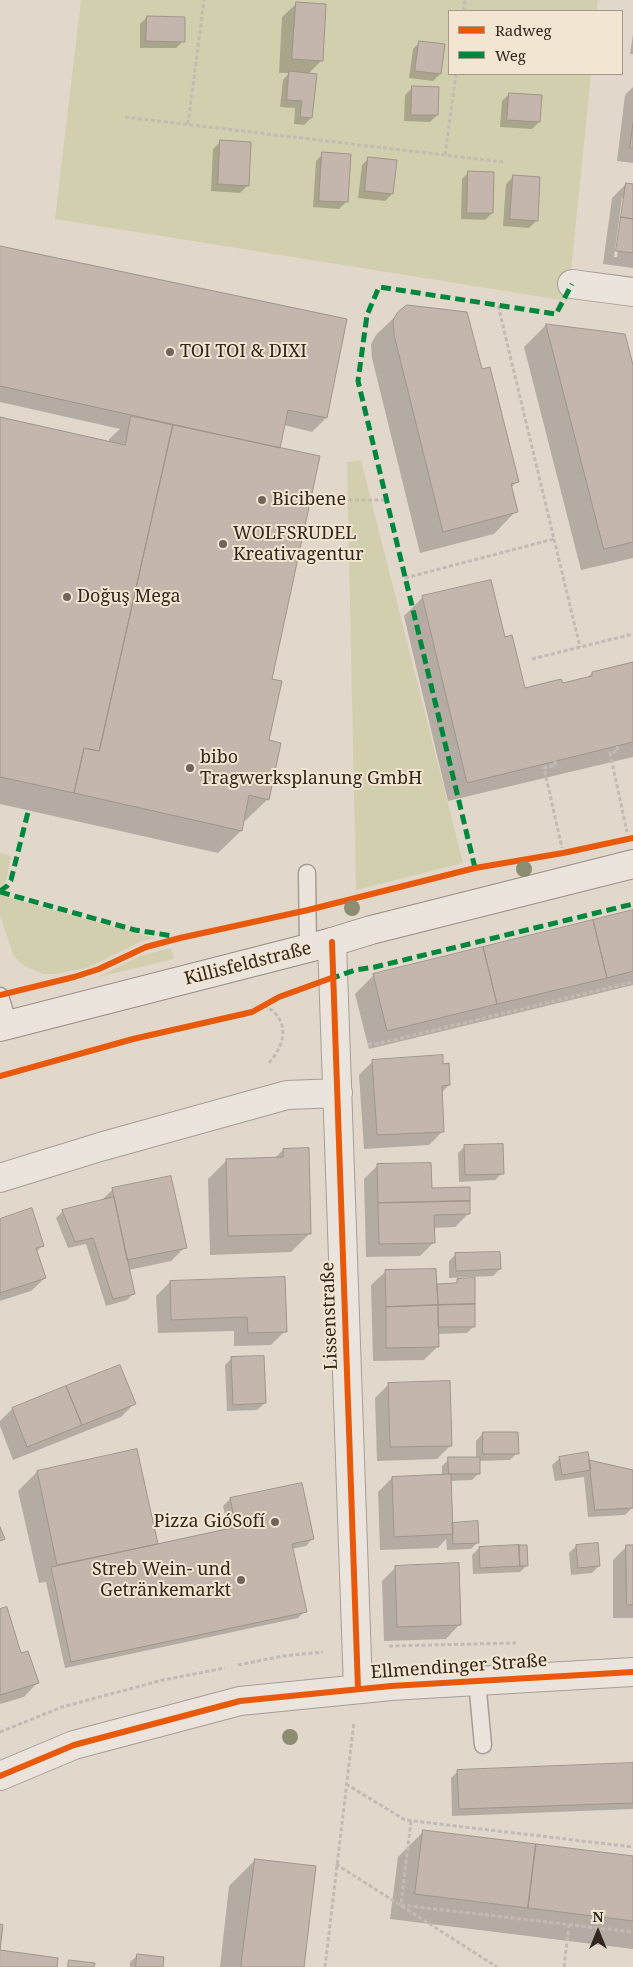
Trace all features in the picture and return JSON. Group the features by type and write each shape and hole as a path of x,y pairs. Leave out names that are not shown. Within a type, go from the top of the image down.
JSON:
{"street":[{"path":"572,284 633,292"},
{"name":"Killisfeldstraße","path":"4,1026 633,864"},
{"name":"Lissenstraße","path":"320,945 335,1044 338,1093 358,1690"},
{"path":"0,1178 100,1147 287,1095 338,1093"},
{"name":"Ellmendinger Straße","path":"0,1776 74,1745 240,1701 390,1686 633,1672"}],"lane":[{"path":"307,873 320,945"},
{"name":"Killisfeldstraße","path":"0,996 4,1026"},
{"path":"477,1681 484,1745"}],"path":[{"path":"188,124 204,0"},
{"path":"446,155 456,75"},
{"path":"125,116 503,162"},
{"path":"498,305 580,647"},
{"path":"329,500 387,500"},
{"path":"405,578 554,539"},
{"path":"532,659 633,634"},
{"path":"617,746 618,751 610,753 629,837"},
{"path":"555,761 556,765 544,768 563,853"},
{"path":"335,1044 376,1044 633,982"},
{"path":"264,1005 278,1015 283,1030 279,1050 264,1068"},
{"path":"390,1646 516,1642"},
{"path":"325,1967 358,1690"},
{"path":"346,1784 405,1820 633,1847"},
{"path":"401,1905 411,1821"},
{"path":"336,1864 497,1967"},
{"path":"401,1905 633,1932"},
{"path":"564,1967 569,1925"},
{"path":"486,1967 487,1960"}],"shaded area":[{"path":"81,0 598,0 597,10 448,10 448,75 591,75 568,301 55,219"},
{"path":"361,460 463,863 356,890 347,462"},
{"path":"0,853 11,856 6,881 0,887"},
{"path":"0,895 156,938 142,941 89,967 57,974 43,974 23,965 13,955 0,915"},
{"path":"171,948 174,959 98,977 140,956"}],"building":[{"path":"296,2 326,4 323,61 292,59"},
{"path":"147,16 185,17 185,42 146,41"},
{"path":"419,41 445,44 441,74 415,71"},
{"path":"289,71 317,74 312,118 300,117 302,101 287,100"},
{"path":"412,86 439,87 438,115 411,115"},
{"path":"509,93 542,95 540,122 507,120"},
{"path":"633,123 633,148 630,148"},
{"path":"220,140 251,142 249,186 218,184"},
{"path":"322,152 351,154 348,202 319,201"},
{"path":"368,157 397,160 393,194 365,191"},
{"path":"468,171 494,172 493,213 467,213"},
{"path":"513,175 540,177 538,221 510,219"},
{"path":"626,183 633,184 633,219 621,217"},
{"path":"621,217 633,219 633,253 616,251"},
{"name":"TOI TOI & DIXI","path":"0,246 347,319 327,418 288,410 280,448 0,386"},
{"path":"407,305 467,312 482,369 490,367 519,482 511,484 518,512 443,532 394,335 393,320 398,312"},
{"path":"546,324 625,334 633,365 633,542 604,549"},
{"name":"Doğuş Mega","path":"131,416 173,425 99,751 84,748 74,793 0,777 0,417 125,445"},
{"name":"WOLFSRUDEL Kreativagentur","path":"173,425 320,456 272,679 282,681 269,740 281,743 269,800 249,795 242,831 74,793 84,748 99,751"},
{"path":"491,580 505,637 512,635 525,688 561,679 563,683 592,676 592,672 633,662 633,742 467,783 422,596"},
{"path":"633,910 633,971 607,978 593,920"},
{"path":"593,920 607,978 497,1004 483,947"},
{"path":"483,947 497,1004 387,1031 373,974"},
{"path":"443,1055 443,1064 449,1063 450,1085 442,1086 444,1132 377,1135 372,1060"},
{"path":"503,1144 504,1174 465,1175 464,1145"},
{"path":"309,1148 311,1234 228,1236 226,1159 283,1157 283,1149"},
{"path":"431,1163 432,1188 470,1187 470,1201 378,1203 377,1164"},
{"path":"171,1176 187,1248 127,1260 112,1188"},
{"path":"114,1197 135,1294 113,1299 93,1238 75,1242 62,1210"},
{"path":"470,1201 470,1214 434,1215 435,1243 379,1244 378,1203"},
{"path":"32,1208 44,1246 36,1248 46,1278 0,1293 0,1219"},
{"path":"500,1252 501,1269 456,1271 455,1253"},
{"path":"436,1269 438,1305 386,1307 385,1270"},
{"path":"285,1277 287,1332 248,1333 247,1317 171,1320 170,1281"},
{"path":"475,1278 475,1304 438,1305 437,1284 457,1283 457,1279"},
{"path":"475,1304 475,1327 438,1327 438,1305"},
{"path":"438,1305 439,1347 386,1348 386,1307"},
{"path":"264,1356 266,1403 233,1405 231,1357"},
{"path":"120,1365 136,1404 82,1425 66,1386"},
{"path":"450,1381 452,1446 390,1447 388,1383"},
{"path":"66,1386 82,1425 27,1447 12,1408"},
{"path":"483,1432 518,1432 519,1454 483,1454"},
{"path":"137,1449 158,1544 57,1565 37,1471"},
{"path":"588,1452 591,1470 562,1475 559,1457"},
{"path":"448,1457 480,1457 480,1474 449,1474"},
{"path":"589,1460 633,1470 633,1508 595,1510"},
{"path":"451,1474 453,1534 394,1537 392,1477"},
{"path":"302,1483 314,1539 292,1544 307,1612 71,1662 51,1567 236,1527 230,1498"},
{"path":"478,1521 479,1543 453,1544 452,1523"},
{"path":"0,1527 5,1539 0,1541"},
{"path":"598,1543 600,1566 578,1568 576,1545"},
{"path":"519,1545 520,1566 480,1568 479,1547"},
{"path":"519,1545 527,1545 528,1566 520,1566"},
{"path":"626,1545 633,1545 633,1605 627,1605"},
{"path":"459,1563 461,1625 397,1627 395,1566"},
{"path":"7,1607 21,1653 28,1651 39,1683 0,1695 0,1609"},
{"path":"633,1763 633,1803 459,1809 457,1770"},
{"path":"423,1830 536,1844 528,1908 415,1894"},
{"path":"536,1844 633,1856 633,1921 528,1908"},
{"path":"255,1859 316,1866 304,1967 241,1967"},
{"path":"0,1924 3,1925 0,1950"},
{"path":"0,1950 58,1958 57,1967 0,1967"},
{"path":"137,1954 164,1957 163,1967 136,1967"},
{"path":"69,1960 95,1963 94,1967 68,1967"}],"marked path":[{"path":"475,868 358,381 367,315 379,287 556,314 572,284"},
{"path":"0,891 11,880 28,812"},
{"path":"0,892 135,930 173,936"},
{"path":"330,979 355,970 375,967 633,904"}],"cycle path":[{"path":"0,995 74,977 99,969 146,947 180,938 308,910 475,868 563,853 633,838"},
{"path":"332,942 358,1689"},
{"path":"0,1076 133,1039 252,1012 279,997 334,977"},
{"path":"0,1776 74,1745 240,1701 391,1686 633,1672"}],"place":[{"name":"TOI TOI & DIXI","path":"170,352"},
{"name":"Bicibene","path":"262,500"},
{"name":"WOLFSRUDEL Kreativagentur","path":"223,544"},
{"name":"Doğuş Mega","path":"67,597"},
{"name":"bibo Tragwerksplanung GmbH","path":"190,768"},
{"name":"Pizza GióSofí","path":"275,1522"},
{"name":"Streb Wein- und Getränkemarkt","path":"241,1580"}]}
